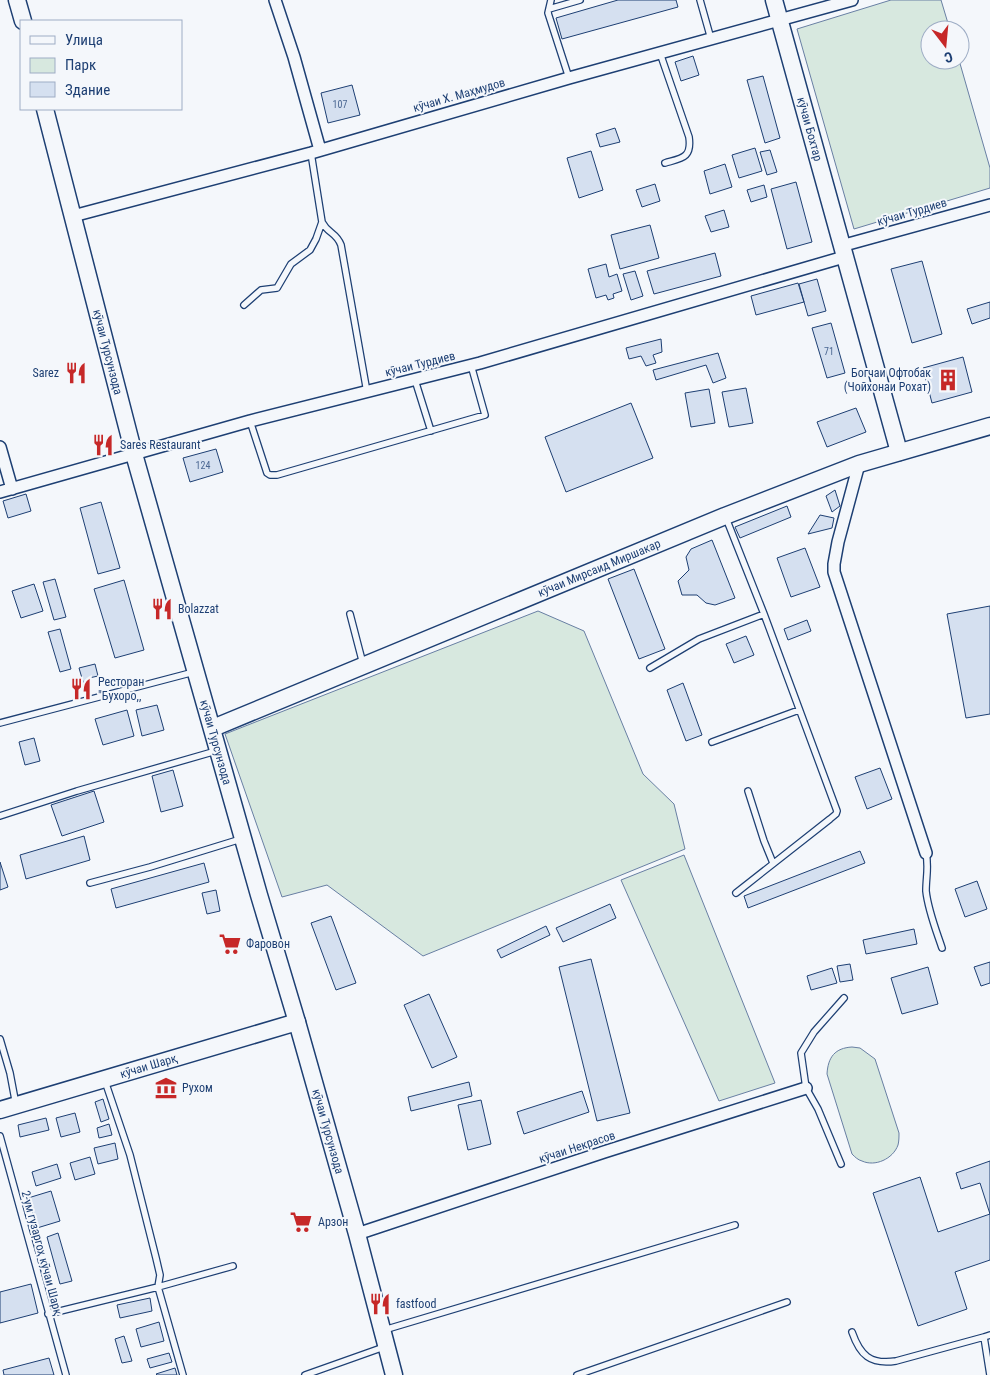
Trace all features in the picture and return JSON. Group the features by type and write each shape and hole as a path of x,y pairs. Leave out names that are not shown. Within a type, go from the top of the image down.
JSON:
{"main road":[{"path":"17,0 23,20"},
{"name":"кӯчаи Бохтар","path":"774,0 899,452"},
{"name":"кӯчаи Турсунзода","path":"46,110 134,454 357,1234 394,1375"},
{"name":"кӯчаи Мирсаид Миршакар","path":"213,728 725,516 859,464 990,426"},
{"name":"кӯчаи Шарқ","path":"0,1110 297,1022"}],"street":[{"path":"275,0 294,57 315,151"},
{"name":"кӯчаи Х. Маҳмудов","path":"74,216 315,151 660,52 852,0"},
{"name":"кӯчаи Турдиев","path":"0,492 250,421 471,365 843,252 990,205"},
{"path":"0,447 12,489"},
{"path":"859,464 838,542 834,572 926,853"},
{"name":"кӯчаи Некрасов","path":"357,1234 604,1152 806,1088"}],"lane":[{"path":"551,0 548,13 569,78"},
{"path":"549,9 580,0"},
{"path":"700,0 711,39"},
{"path":"660,52 690,144 688,153 683,157 665,162"},
{"path":"315,151 322,222 328,231 338,237 341,245 367,392"},
{"path":"244,305 262,290 277,288 291,264 310,250 322,222"},
{"path":"250,421 267,473 277,475 485,415 471,365"},
{"path":"415,380 430,431"},
{"path":"725,516 764,614 837,811 830,819 736,893"},
{"path":"350,614 364,666"},
{"path":"650,668 700,639 764,614"},
{"path":"0,723 197,672"},
{"path":"712,742 799,710"},
{"path":"0,816 77,791 219,750"},
{"path":"748,791 764,841 774,863"},
{"path":"90,883 150,868 244,839"},
{"path":"926,853 928,870 926,891 942,948"},
{"path":"841,1164 818,1109 806,1088 801,1054 814,1032 844,998"},
{"path":"0,1039 10,1073 16,1106"},
{"path":"105,1079 130,1155 160,1275 158,1287 182,1375"},
{"name":"2-ум гузаргоҳ кӯчаи Шарқ","path":"0,1136 66,1375"},
{"path":"305,1375 384,1339 734,1225"},
{"path":"48,1314 233,1266"},
{"path":"578,1375 786,1302"},
{"path":"852,1332 860,1350 865,1355 880,1362 896,1361 987,1336 990,1375"}],"green space":[{"path":"891,0 941,0 947,20 920,20 920,70 962,70 990,168 990,188 854,229 797,29"},
{"path":"538,611 584,631 643,774 674,804 685,849 423,956 327,885 282,897 225,734"},
{"path":"684,855 775,1083 719,1101 621,880"},
{"path":"860,1048 875,1059 899,1133 896,1150 888,1158 878,1162 867,1163 852,1154 827,1074 829,1063 834,1054 841,1049"}],"building":[{"path":"618,0 676,0 678,7 562,39 556,18"},
{"path":"693,56 699,75 681,81 675,62"},
{"path":"763,76 780,138 765,143 747,80"},
{"path":"352,85 360,115 328,123 321,93"},
{"path":"615,128 620,142 600,147 596,134"},
{"path":"755,148 762,171 739,178 732,155"},
{"path":"770,150 777,172 767,175 760,152"},
{"path":"591,151 603,190 579,198 567,158"},
{"path":"725,164 732,187 710,194 704,171"},
{"path":"796,182 812,242 787,249 771,189"},
{"path":"655,184 660,201 642,207 636,190"},
{"path":"764,185 767,197 751,202 747,190"},
{"path":"724,210 729,227 711,232 705,216"},
{"path":"650,225 659,258 620,269 611,235"},
{"path":"715,253 721,276 654,294 647,271"},
{"path":"922,261 942,334 912,343 891,269"},
{"path":"606,264 609,277 617,274 622,291 613,294 614,298 608,300 606,295 596,298 588,269"},
{"path":"635,271 643,296 631,300 623,274"},
{"path":"817,279 826,311 808,316 799,284"},
{"path":"798,283 804,302 756,315 751,296"},
{"path":"990,302 990,318 972,324 967,309"},
{"path":"831,323 845,373 827,378 812,328"},
{"path":"661,339 662,352 653,355 656,363 646,366 641,356 629,359 626,348"},
{"path":"718,353 726,378 713,383 706,365 656,380 653,370"},
{"name":"Богчаи Офтобак (Чойхонаи Рохат)","path":"963,357 972,392 932,403 923,368"},
{"path":"746,388 753,423 729,427 722,392"},
{"path":"709,389 715,423 691,427 685,393"},
{"path":"631,403 653,458 566,492 545,437"},
{"path":"856,408 866,432 827,447 817,422"},
{"path":"216,449 223,472 190,482 183,458"},
{"path":"835,490 840,506 832,512 826,496"},
{"path":"26,494 31,511 8,518 3,501"},
{"path":"101,502 120,568 98,574 80,508"},
{"path":"787,506 791,517 740,538 735,527"},
{"path":"820,515 834,518 832,528 808,534"},
{"path":"712,540 735,598 715,605 706,603 697,595 682,595 678,581 689,570 686,557 691,549"},
{"path":"805,548 820,587 791,597 777,558"},
{"path":"634,569 665,649 639,659 608,579"},
{"path":"55,579 66,617 54,620 43,582"},
{"path":"124,580 144,650 115,658 94,589"},
{"path":"34,584 43,611 21,618 12,591"},
{"path":"990,606 990,714 966,718 947,614"},
{"path":"807,620 811,631 788,640 784,629"},
{"path":"60,629 71,669 60,672 48,632"},
{"path":"746,636 754,655 734,663 726,644"},
{"path":"95,664 98,676 89,678 90,683 84,685 79,668"},
{"path":"683,683 702,735 686,741 667,690"},
{"path":"157,705 164,730 142,736 136,710"},
{"path":"127,710 134,736 103,745 95,719"},
{"path":"34,738 40,761 25,765 19,742"},
{"path":"880,768 892,799 867,809 855,777"},
{"path":"173,770 183,806 161,812 152,776"},
{"path":"94,791 104,822 62,836 51,805"},
{"path":"84,836 90,860 26,879 20,855"},
{"path":"860,851 865,863 748,908 744,896"},
{"path":"0,862 8,887 0,890"},
{"path":"204,863 209,882 116,908 111,889"},
{"path":"977,881 987,909 965,917 955,889"},
{"path":"216,890 220,911 207,914 202,893"},
{"path":"610,904 616,918 563,942 556,928"},
{"path":"331,916 356,983 336,990 311,923"},
{"path":"546,926 550,935 501,958 497,950"},
{"path":"914,929 917,944 866,954 863,940"},
{"path":"591,959 630,1113 597,1121 559,967"},
{"path":"990,962 990,983 981,986 974,967"},
{"path":"850,964 853,980 840,982 837,966"},
{"path":"928,967 938,1004 902,1014 891,978"},
{"path":"832,968 837,983 811,990 807,976"},
{"path":"429,994 457,1057 432,1068 404,1005"},
{"path":"469,1082 472,1096 411,1111 408,1097"},
{"path":"582,1091 589,1112 524,1134 517,1112"},
{"path":"103,1099 109,1119 101,1122 95,1102"},
{"path":"481,1100 491,1144 468,1150 458,1105"},
{"path":"75,1113 80,1132 61,1137 56,1118"},
{"path":"46,1118 49,1130 20,1137 18,1125"},
{"path":"109,1124 112,1135 99,1138 97,1128"},
{"path":"115,1143 118,1159 98,1164 94,1148"},
{"path":"90,1157 95,1174 75,1180 70,1163"},
{"path":"990,1161 990,1214 980,1183 961,1189 956,1173"},
{"path":"57,1164 61,1178 36,1186 32,1172"},
{"path":"920,1177 938,1232 990,1214 990,1260 955,1272 967,1309 918,1326 873,1193"},
{"path":"51,1191 60,1221 37,1228 28,1198"},
{"path":"58,1233 72,1281 60,1284 47,1237"},
{"path":"31,1284 38,1313 0,1323 0,1292"},
{"path":"150,1298 152,1311 120,1318 117,1305"},
{"path":"159,1322 164,1341 141,1347 136,1329"},
{"path":"124,1336 132,1361 122,1363 115,1339"},
{"path":"169,1353 172,1362 150,1368 147,1359"},
{"path":"49,1358 54,1375 4,1375 3,1370"},
{"path":"175,1368 177,1375 156,1374"}],"place":[{"name":"Sarez","path":"76,373"},
{"name":"Богчаи Офтобак (Чойхонаи Рохат)","path":"948,380"},
{"name":"Sares Restaurant","path":"103,445"},
{"name":"Bolazzat","path":"162,609"},
{"name":"Ресторан \"Бухоро,,","path":"81,689"},
{"name":"Фаровон","path":"230,944"},
{"name":"Рухом","path":"166,1088"},
{"name":"Арзон","path":"301,1222"},
{"name":"fastfood","path":"380,1304"}]}
